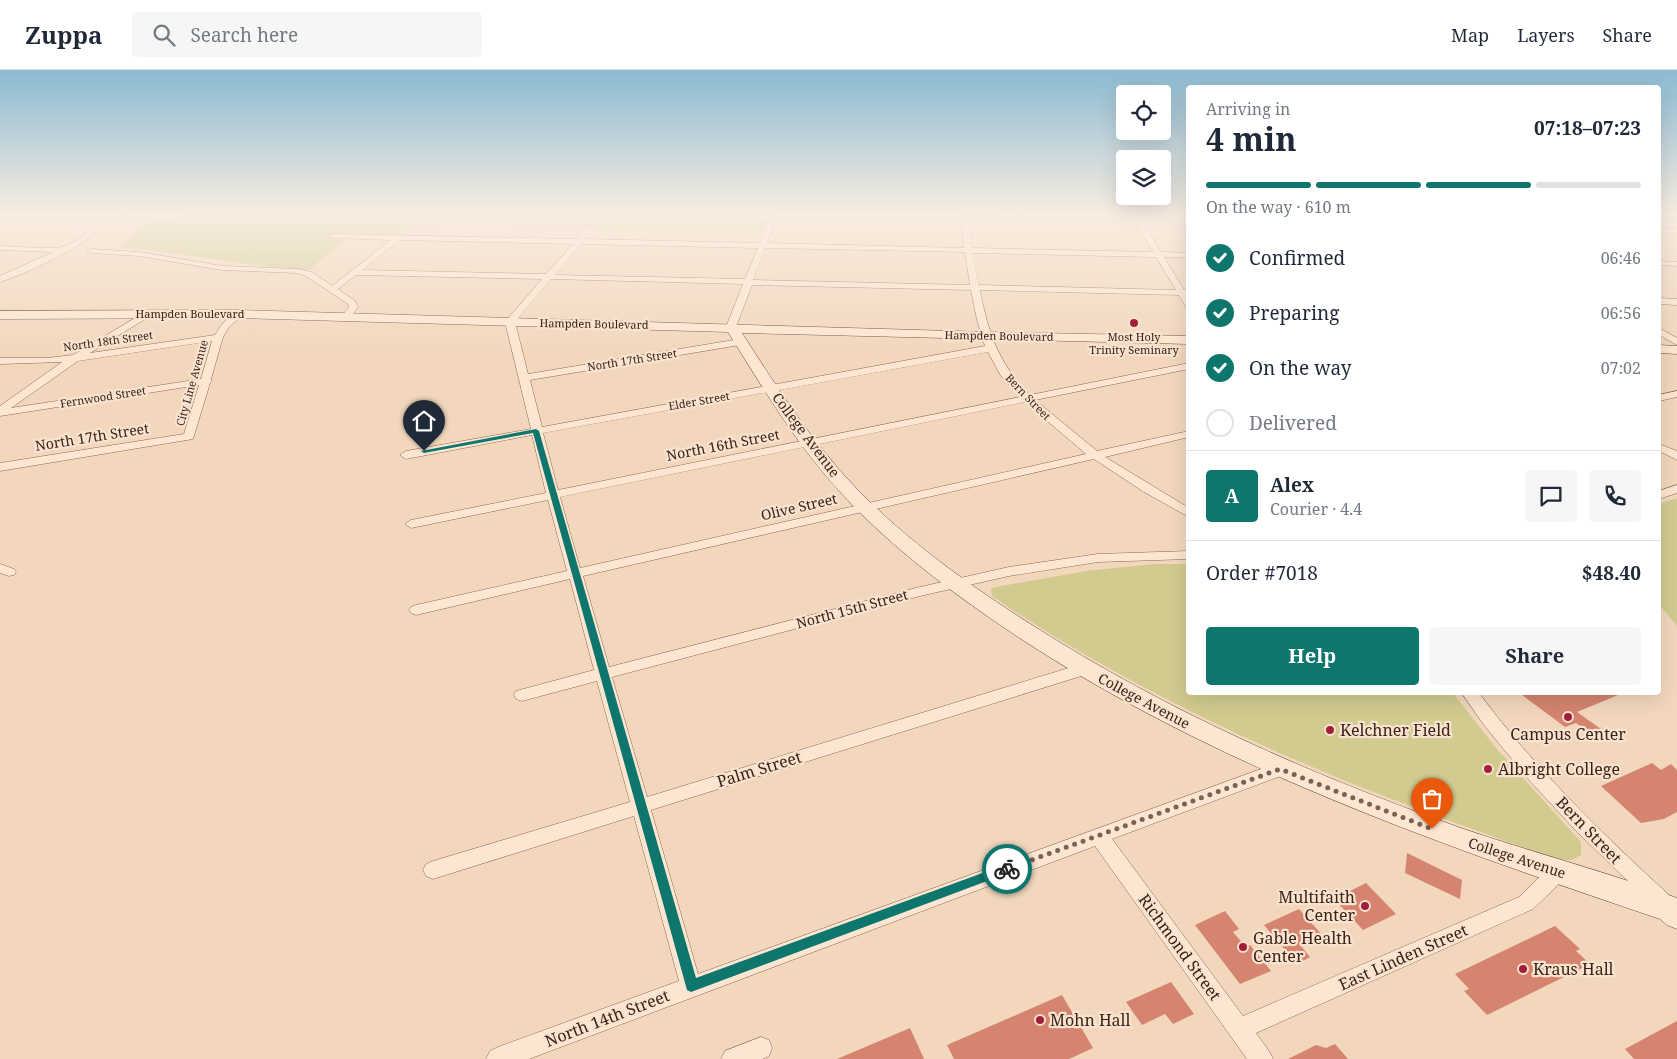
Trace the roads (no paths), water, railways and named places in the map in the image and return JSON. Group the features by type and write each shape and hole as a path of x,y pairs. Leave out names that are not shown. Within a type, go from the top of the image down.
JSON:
{"main road":[{"name":"Hampden Boulevard","path":"0,315 238,314 346,316 731,327 988,342 1186,340"},
{"name":"College Avenue","path":"731,327 818,456 865,507 955,584 1085,669 1168,714 1280,769 1417,824 1673,912"},
{"path":"1661,349 1677,350"}],"street":[{"path":"0,279 42,259"},
{"path":"170,259 222,268 297,271 309,274 352,303 354,307 346,316"},
{"path":"333,289 370,259"},
{"path":"563,259 510,322 553,495 691,986"},
{"path":"731,327 757,259"},
{"name":"Bern Street","path":"970,259 982,326 988,342 997,362 1027,399 1056,426 1094,455 1140,485 1186,511"},
{"path":"1163,259 1185,292"},
{"path":"1661,263 1677,264"},
{"path":"352,272 1185,292"},
{"path":"1661,302 1677,302"},
{"path":"0,412 76,358 147,314"},
{"name":"City Line Avenue","path":"189,437 207,381 218,337 226,325 238,314"},
{"path":"1661,332 1677,342"},
{"name":"North 18th Street","path":"0,361 47,361 76,358 218,337"},
{"name":"North 17th Street","path":"524,378 740,342"},
{"name":"Elder Street","path":"406,455 771,388 988,342"},
{"name":"North 16th Street","path":"410,524 1186,367"},
{"name":"Fernwood Street","path":"0,412 207,381"},
{"path":"1661,398 1677,394"},
{"name":"Olive Street","path":"416,610 1186,435"},
{"name":"North 17th Street","path":"0,467 189,437"},
{"path":"1661,448 1677,456"},
{"path":"1661,494 1677,489"},
{"name":"North 15th Street","path":"522,695 955,584 1025,568 1082,559 1135,555 1186,555"},
{"name":"Palm Street","path":"433,870 1085,669"},
{"name":"Bern Street","path":"1471,695 1504,739 1536,776 1618,861 1673,912"},
{"name":"North 14th Street","path":"498,1059 1280,769"},
{"name":"Richmond Street","path":"1098,835 1261,1059"},
{"name":"East Linden Street","path":"1240,1029 1526,902 1558,872"},
{"path":"733,1059 761,1048"}],"place":[{"name":"Most Holy Trinity Seminary","path":"1134,323"},
{"name":"Campus Center","path":"1568,717"},
{"name":"Kelchner Field","path":"1330,730"},
{"name":"Albright College","path":"1488,769"},
{"name":"Multifaith Center","path":"1365,906"},
{"name":"Gable Health Center","path":"1243,947"},
{"name":"Kraus Hall","path":"1523,969"},
{"name":"Mohn Hall","path":"1040,1020"}]}
